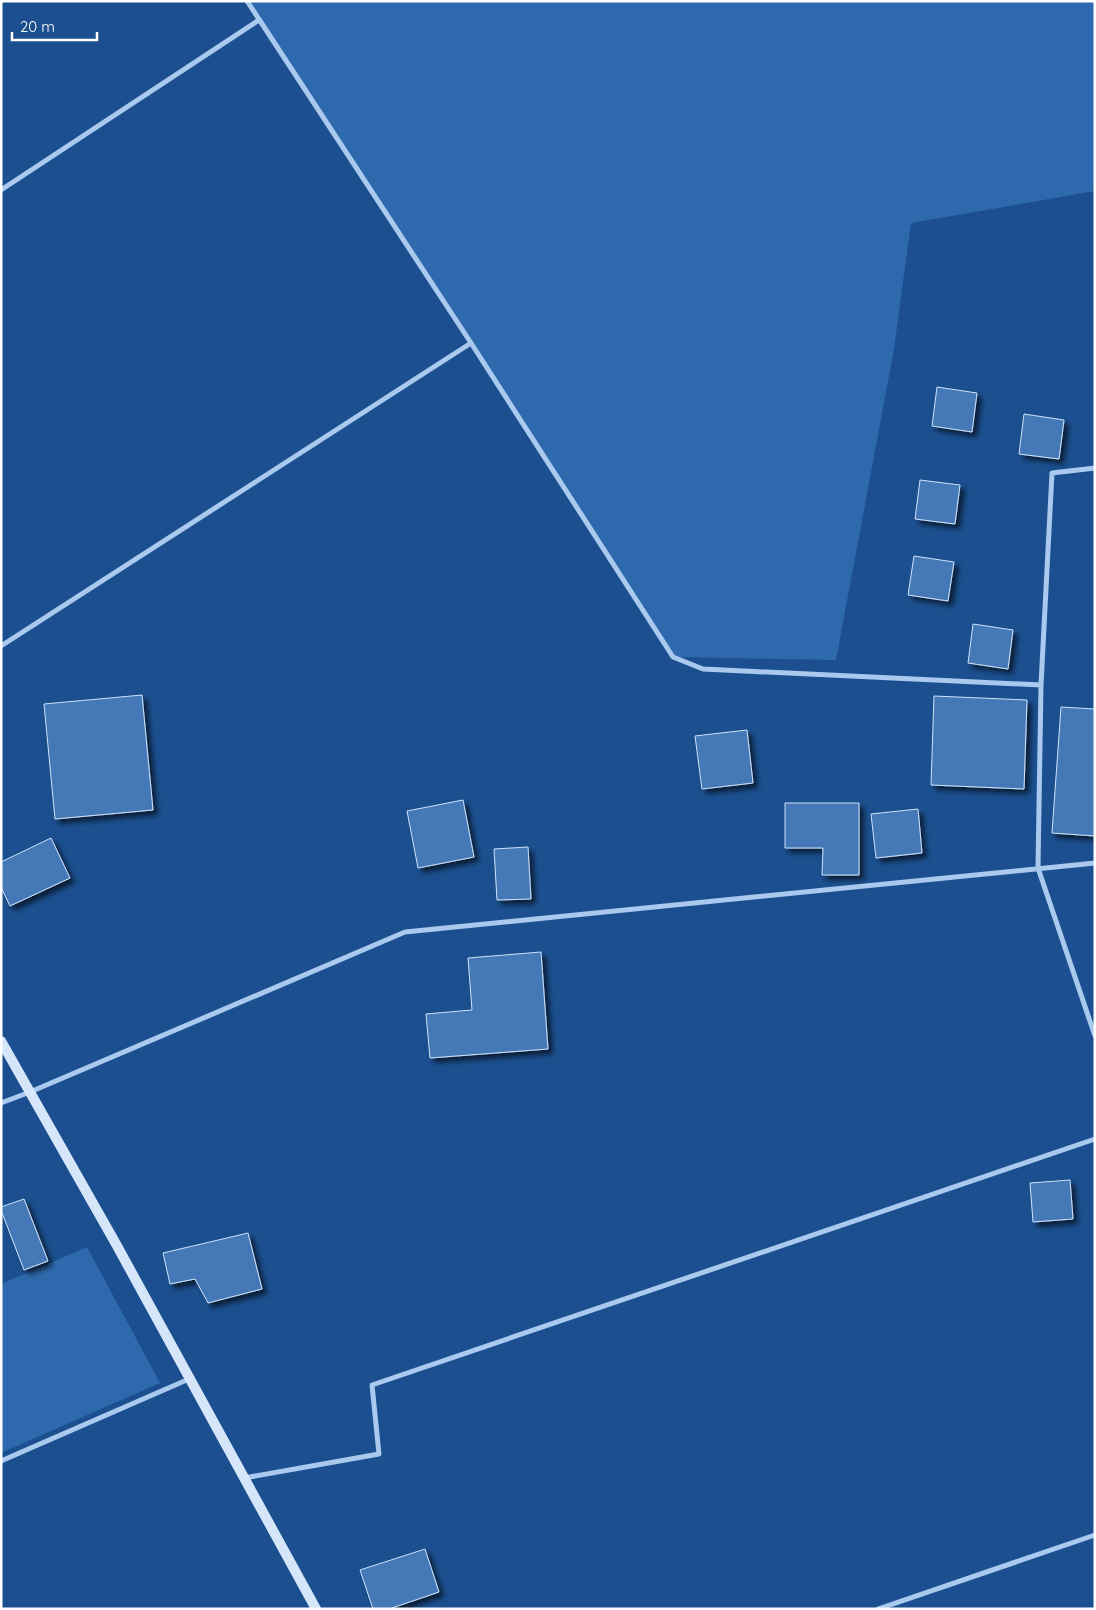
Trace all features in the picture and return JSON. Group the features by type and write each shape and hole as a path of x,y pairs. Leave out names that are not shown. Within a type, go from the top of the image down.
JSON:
{"street":[{"path":"247,1 673,656 703,668 1041,685"},
{"path":"1,190 259,20"},
{"path":"1,646 471,343"},
{"path":"1095,468 1052,473 1041,685 1038,868 1095,1036"},
{"path":"1,1103 405,932 1095,863"},
{"path":"1,1041 116,1244 316,1609"},
{"path":"244,1478 379,1454 372,1385 1095,1139"},
{"path":"1,1461 189,1379"},
{"path":"878,1609 1095,1535"}],"shaded area":[{"path":"247,1 1095,1 1095,191 911,223 894,349 836,660 673,657"},
{"path":"87,1247 160,1383 1,1453 1,1284"}],"building":[{"path":"937,387 977,393 972,432 932,426"},
{"path":"1024,414 1064,420 1059,459 1019,454"},
{"path":"920,480 960,485 955,524 915,519"},
{"path":"914,556 954,562 948,601 908,595"},
{"path":"973,624 1013,630 1008,669 968,663"},
{"path":"142,695 153,810 55,819 44,704"},
{"path":"934,696 1027,700 1024,789 931,785"},
{"path":"1061,707 1095,709 1095,836 1052,833"},
{"path":"747,730 753,783 702,789 695,736"},
{"path":"463,800 474,857 418,868 407,811"},
{"path":"785,803 859,803 859,875 822,875 823,848 785,848"},
{"path":"918,809 922,853 876,858 871,814"},
{"path":"51,838 70,878 10,906 1,887 1,862"},
{"path":"528,847 531,899 497,900 494,849"},
{"path":"541,952 548,1049 430,1058 426,1014 472,1010 468,958"},
{"path":"1070,1180 1073,1219 1033,1222 1030,1183"},
{"path":"24,1199 48,1261 24,1270 1,1207"},
{"path":"248,1233 262,1289 208,1303 195,1279 170,1284 163,1253"},
{"path":"425,1549 439,1592 389,1609 373,1609 360,1570"}]}
